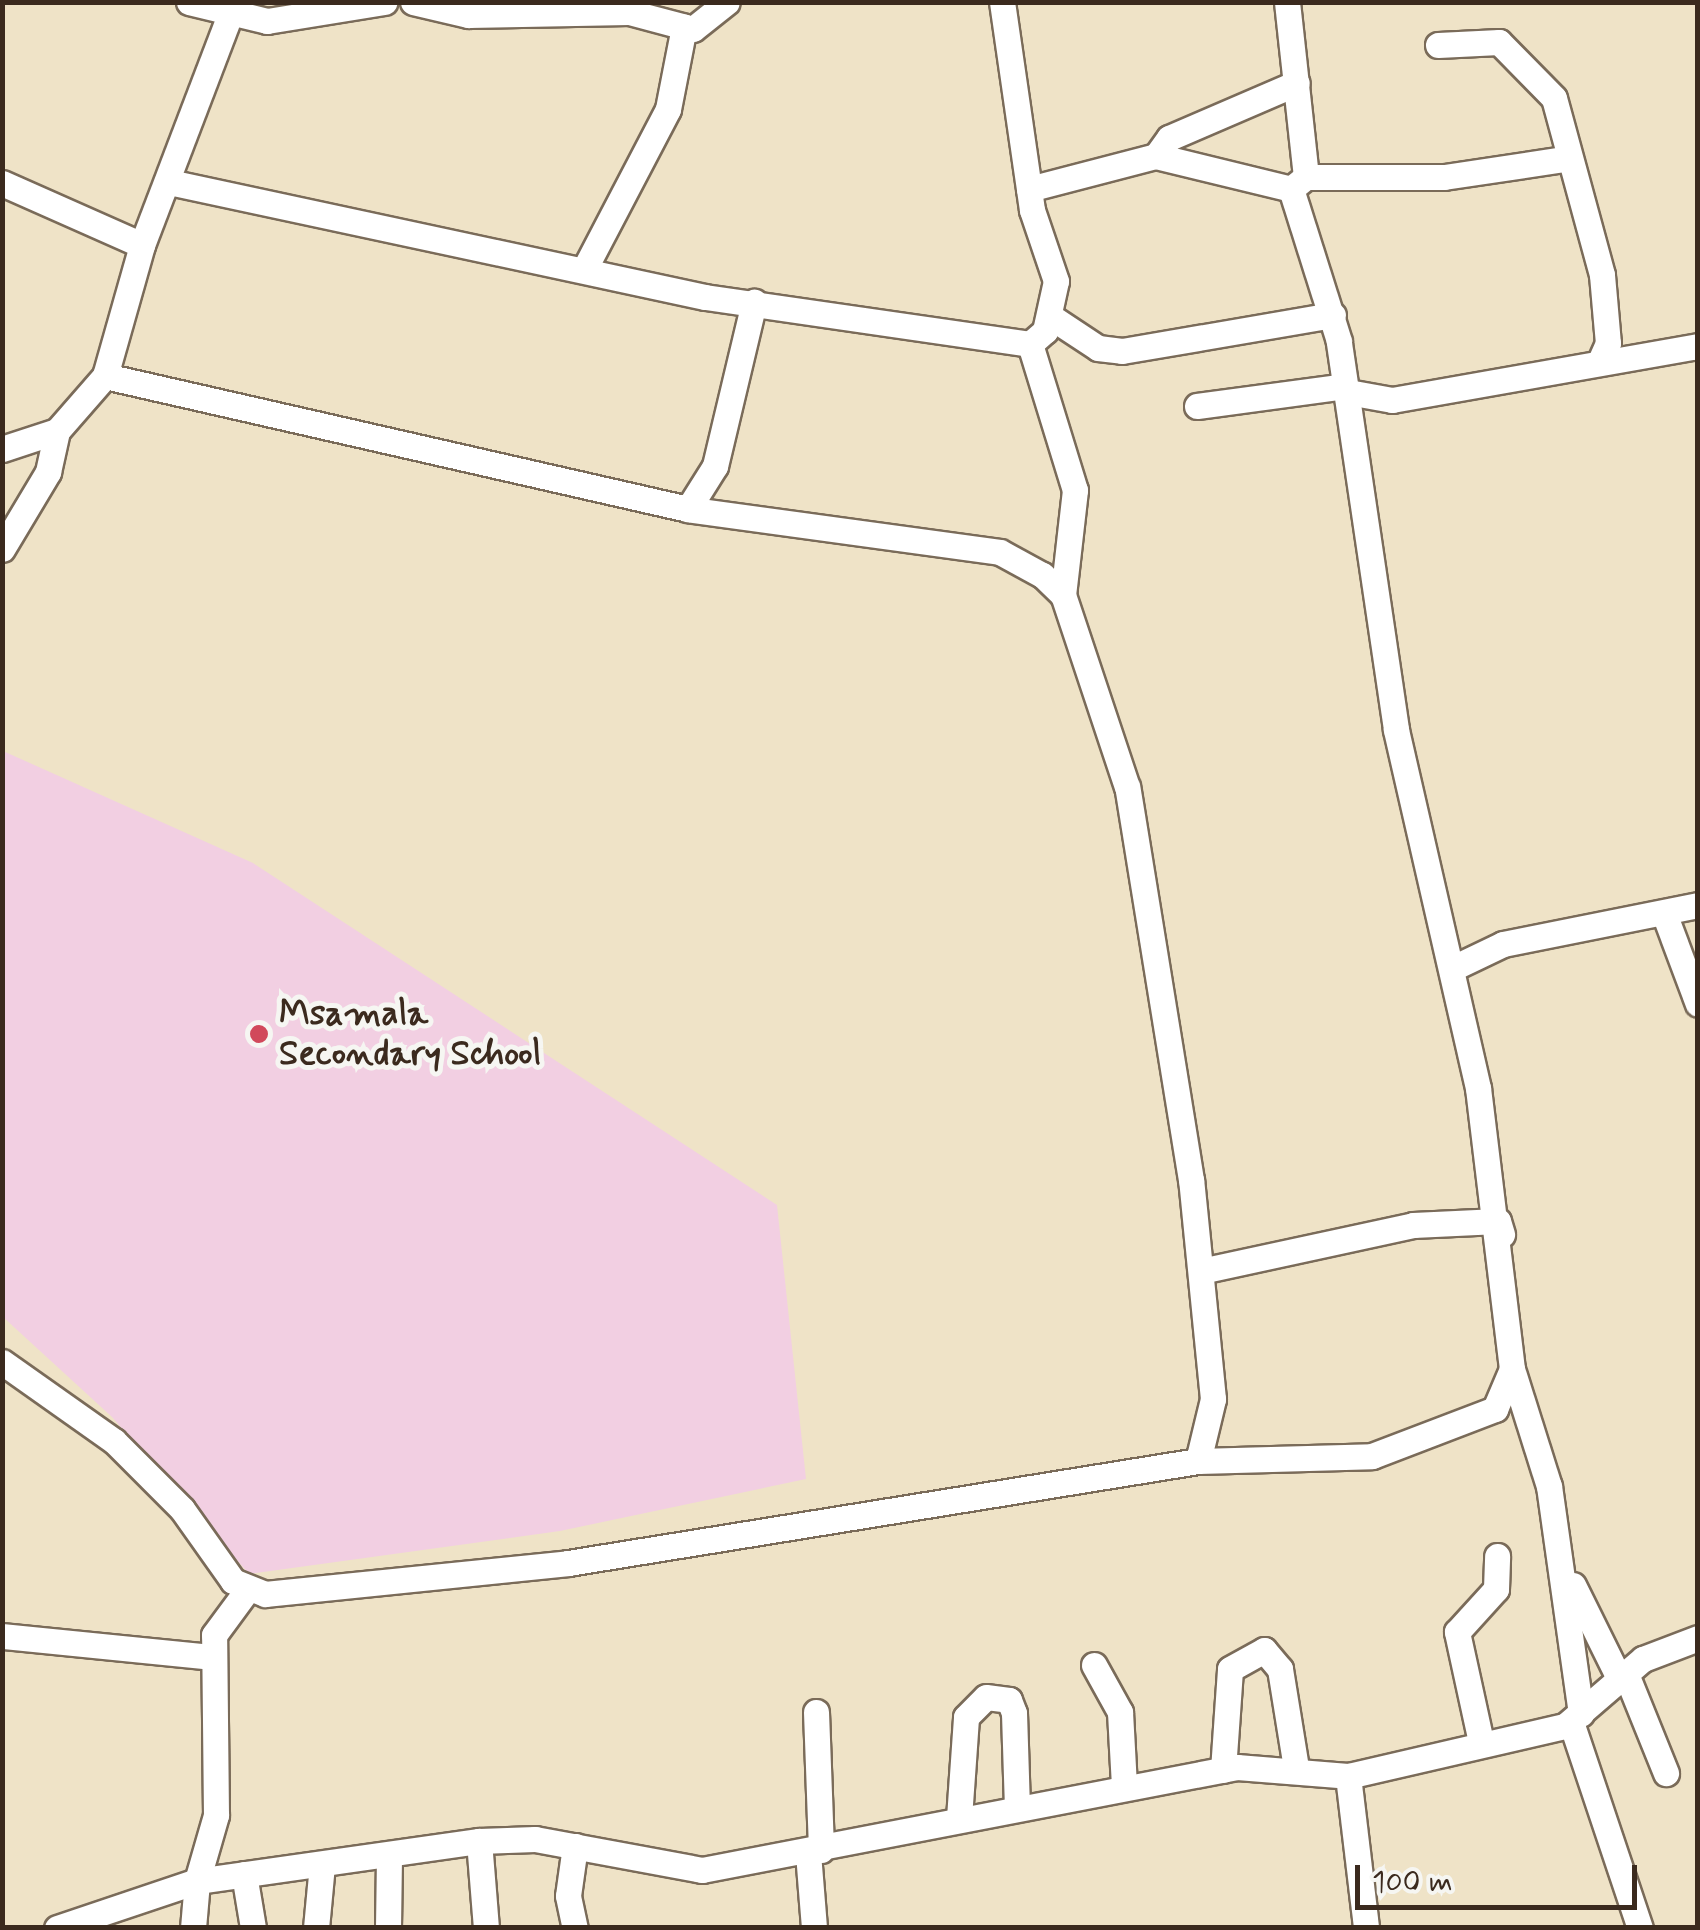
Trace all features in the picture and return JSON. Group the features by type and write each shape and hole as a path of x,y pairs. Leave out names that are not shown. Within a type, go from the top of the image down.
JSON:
{"street":[{"path":"188,2 290,21 384,2"},
{"path":"413,2 468,15 629,12 684,27 707,26 727,2"},
{"path":"1002,2 1029,188 1056,281 1050,318 1030,344"},
{"path":"1287,2 1297,83 1299,183 1347,389 1396,729 1453,968 1502,1234 1512,1369 1535,1419 1563,1568 1576,1718 1640,1928"},
{"path":"2,549 42,484 57,431 104,376 142,245 232,10"},
{"path":"585,268 668,109 684,27"},
{"path":"1438,46 1500,42 1540,78 1560,112 1565,159 1602,275 1608,343 1600,361"},
{"path":"1156,156 1169,138 1297,83"},
{"path":"1029,188 1156,156 1299,183 1444,177 1565,159"},
{"path":"169,182 754,302 971,342 1030,344"},
{"path":"2,183 142,245"},
{"path":"688,509 715,466 754,302"},
{"path":"1050,318 1098,348 1122,350 1332,314"},
{"path":"1030,344 1075,490 1063,595 1126,788 1201,1271 1212,1399 1198,1460"},
{"path":"1197,406 1347,389 1392,400 1698,346"},
{"path":"104,376 688,509 1000,552 1063,595"},
{"path":"2,450 57,431"},
{"path":"1453,968 1502,944 1698,906"},
{"path":"1664,913 1698,1004"},
{"path":"1201,1271 1440,1222 1498,1220 1502,1234"},
{"path":"2,1362 154,1477 245,1594"},
{"path":"194,1928 197,1881 216,1815 210,1656 222,1615 245,1594 568,1564 1198,1460 1372,1456 1496,1409 1512,1369"},
{"path":"1481,1742 1458,1632 1496,1589 1497,1556"},
{"path":"1563,1568 1623,1677 1666,1773"},
{"path":"2,1636 210,1656"},
{"path":"57,1928 197,1881 479,1841 575,1846 702,1870 815,1852 959,1818 1223,1770 1296,1768 1348,1776 1576,1718 1623,1677 1698,1638"},
{"path":"1223,1770 1230,1669 1264,1650 1280,1669 1296,1768"},
{"path":"1094,1665 1120,1712 1124,1787"},
{"path":"959,1818 966,1716 986,1696 1009,1700 1014,1714 1017,1807"},
{"path":"814,1928 816,1712"},
{"path":"1348,1776 1366,1928"},
{"path":"479,1841 486,1928"},
{"path":"575,1846 568,1896 576,1928"},
{"path":"388,1928 389,1855"},
{"path":"316,1928 322,1864"},
{"path":"244,1874 253,1928"}],"shaded area":[{"name":"Msamala Secondary School","path":"3,751 253,863 777,1205 806,1479 560,1531 249,1574 112,1417 3,1317"}],"place":[{"name":"Msamala Secondary School","path":"259,1034"}]}
